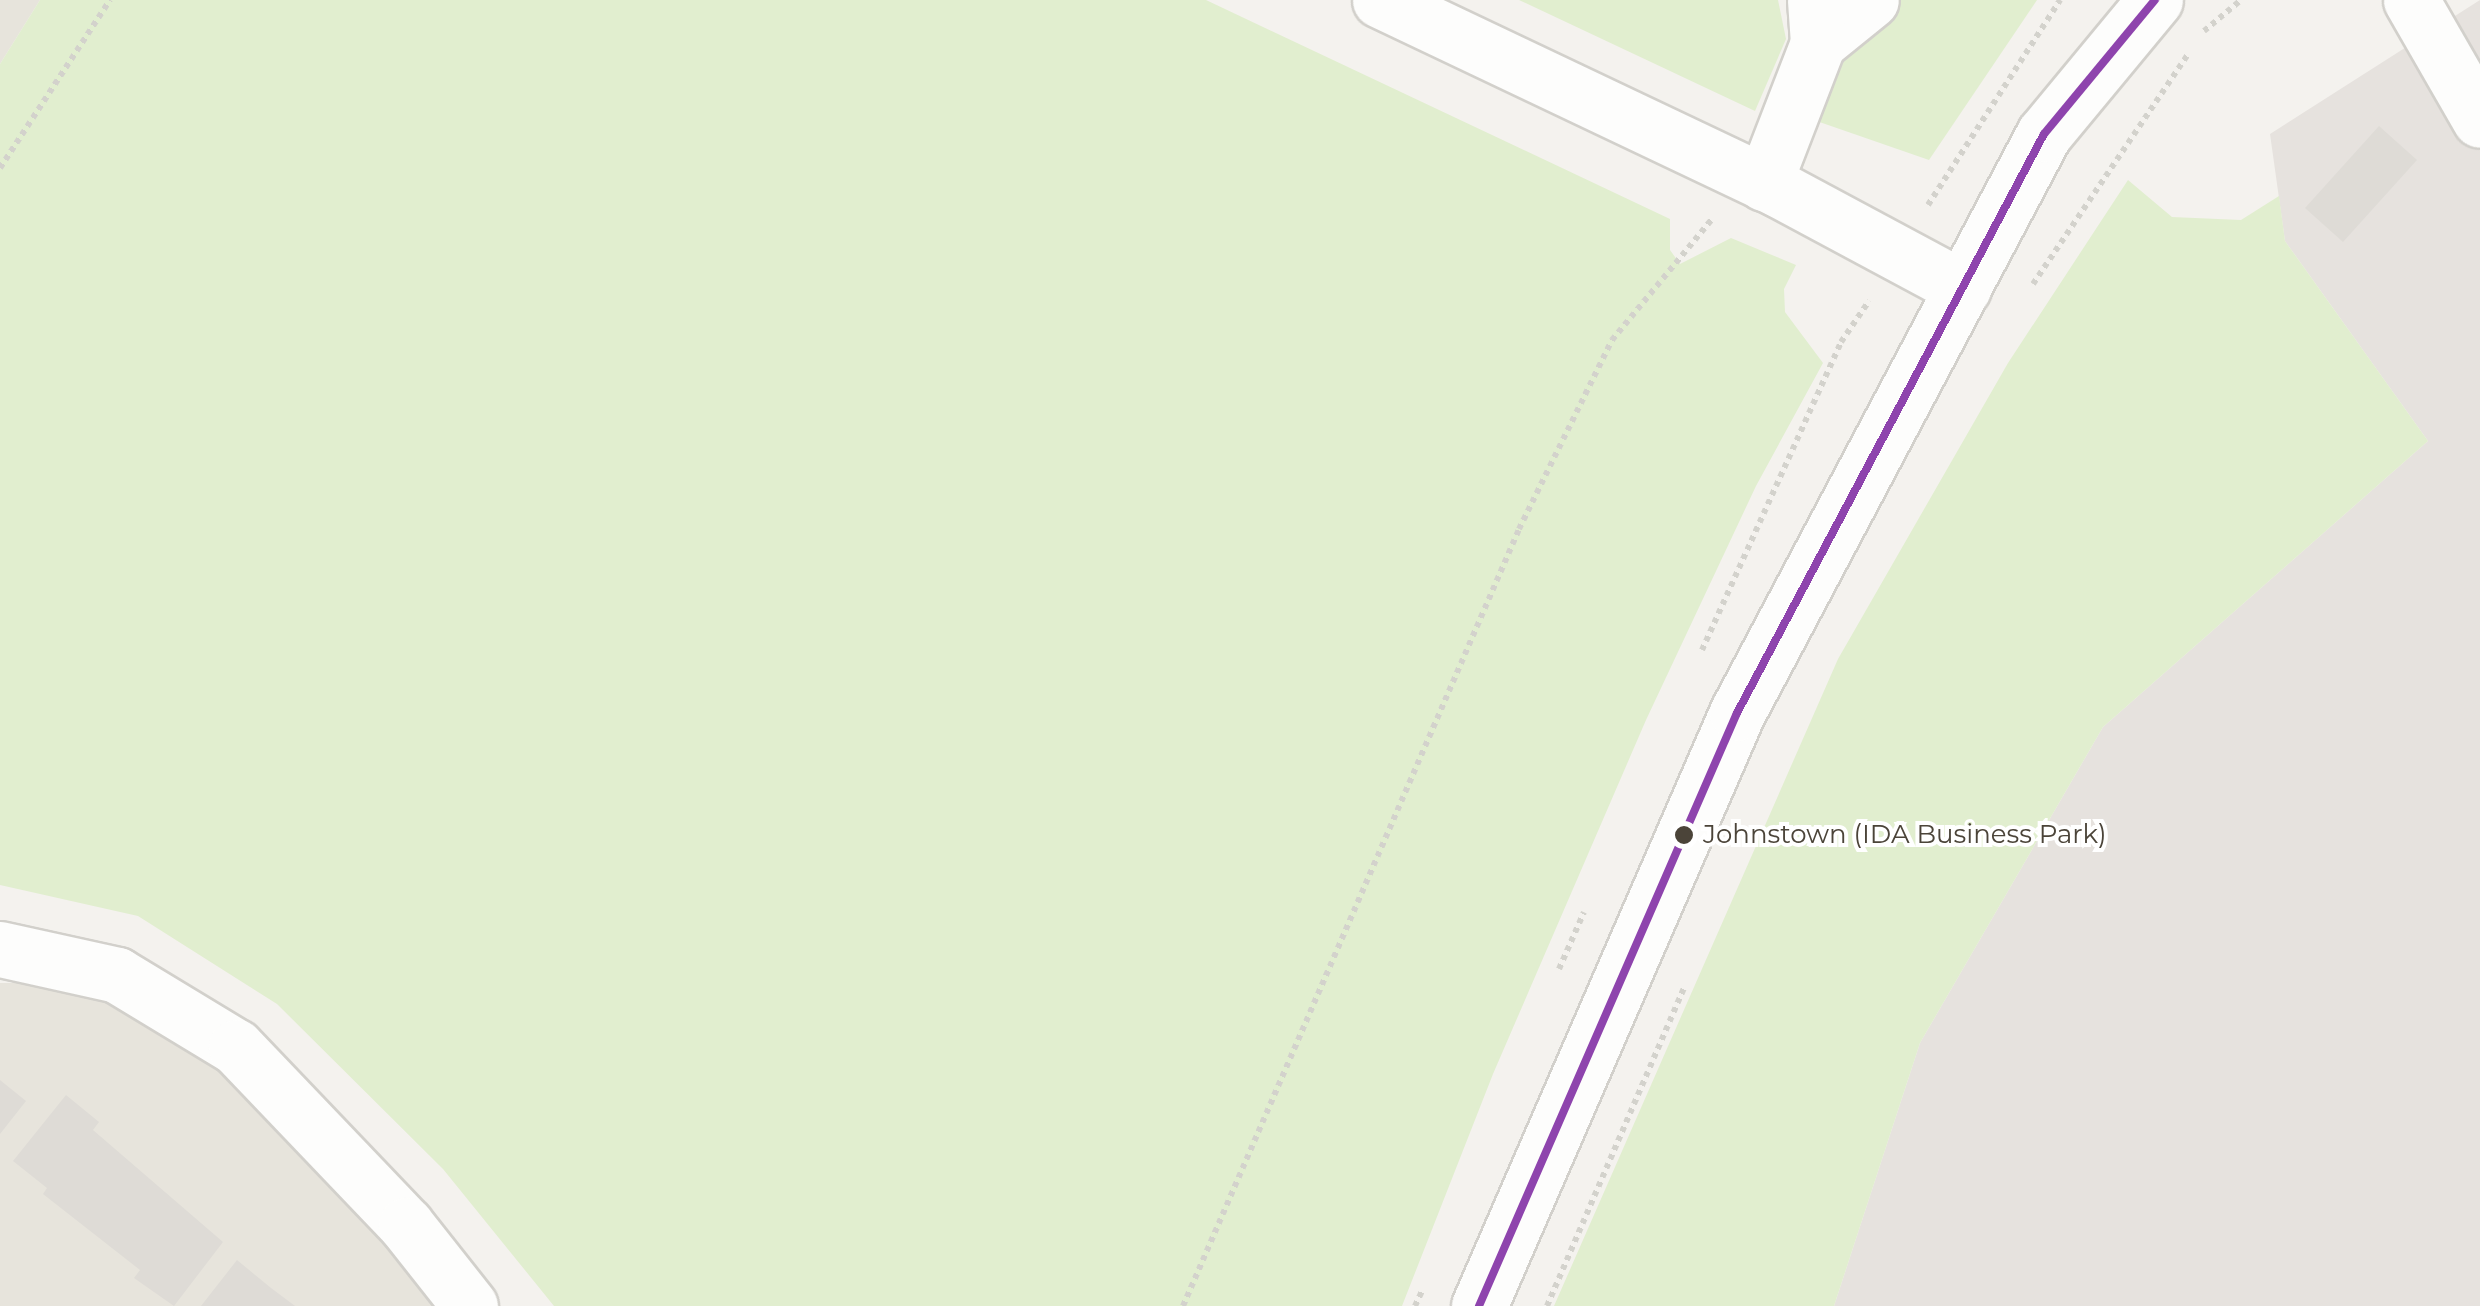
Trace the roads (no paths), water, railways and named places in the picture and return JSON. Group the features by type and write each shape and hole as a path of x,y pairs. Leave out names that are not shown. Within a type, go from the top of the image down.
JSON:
{"street":[{"path":"1380,0 1764,182 1963,288"},
{"path":"1764,182 1817,21 1871,0"},
{"path":"1478,1306 1737,714 2044,134 2155,0"},
{"path":"2411,0 2480,120"},
{"path":"0,950 117,975 236,1046 394,1212 470,1306"}],"place":[{"name":"Johnstown (IDA Business Park)","path":"1684,835"}]}
